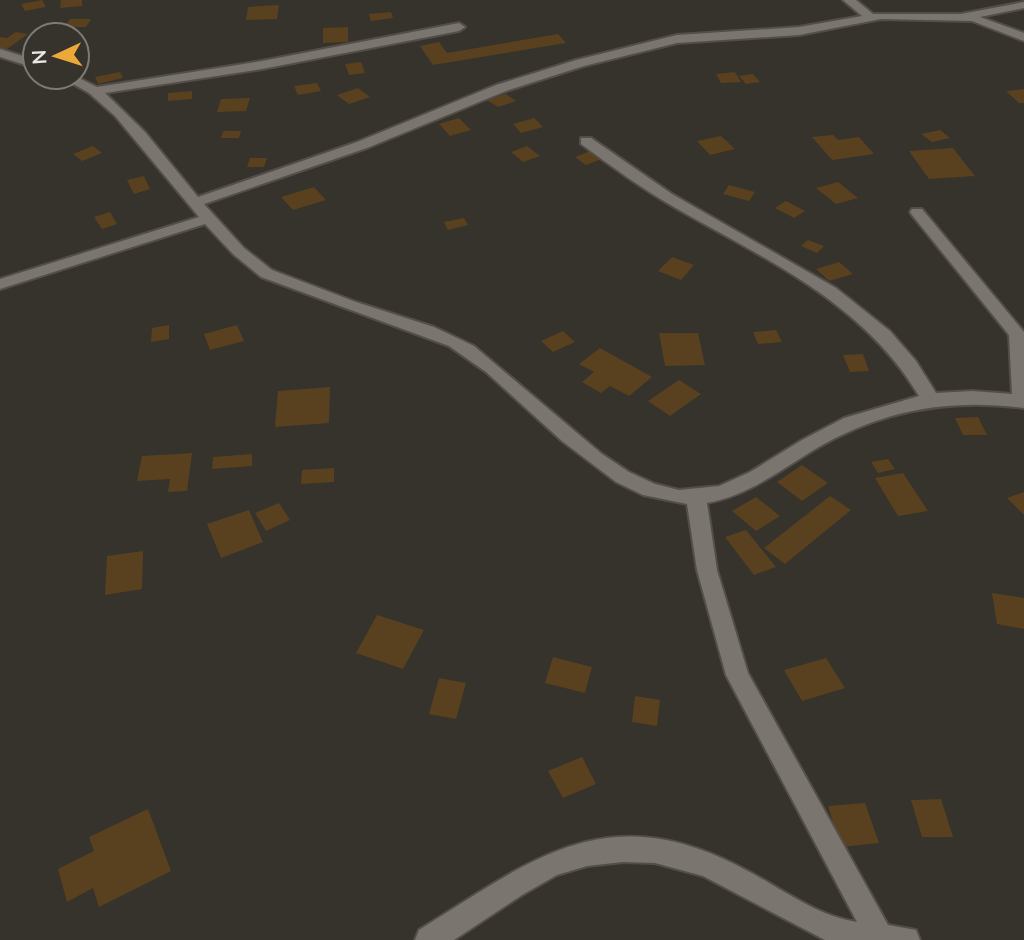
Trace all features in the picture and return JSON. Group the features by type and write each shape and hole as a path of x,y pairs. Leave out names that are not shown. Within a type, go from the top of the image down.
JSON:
{"street":[{"path":"849,0 870,17"},
{"path":"961,17 1024,5"},
{"path":"194,203 362,145 501,88 580,63 677,39 799,31 870,17 961,17 985,21 1024,37"},
{"path":"95,91 262,65 459,27"},
{"path":"0,53 21,60"},
{"path":"91,89 130,124 207,219 265,273 356,308 427,330 465,348 503,375 593,457 631,483 677,497 712,496 755,481 825,435 882,410 930,398 973,397 1022,402 1017,334 917,212"},
{"path":"586,141 641,181 798,270 850,306 909,363 930,398"},
{"path":"0,284 207,219"},
{"path":"696,496 707,570 737,675 880,937"},
{"path":"429,940 517,883 567,858 606,851 648,849 701,859 838,936 906,940"}],"building":[{"path":"42,0 46,7 25,11 21,4"},
{"path":"61,0 82,0 82,6 60,8"},
{"path":"279,5 277,19 246,20 248,7"},
{"path":"391,12 393,18 371,21 369,14"},
{"path":"70,19 91,19 90,21 68,21"},
{"path":"348,27 348,42 323,43 323,28"},
{"path":"16,32 21,33 21,39 7,49 0,47 0,37 7,38"},
{"path":"558,34 566,43 433,65 420,46 439,42 447,53"},
{"path":"361,62 365,73 349,75 345,64"},
{"path":"120,72 123,78 98,84 95,77"},
{"path":"735,72 741,82 721,83 716,74"},
{"path":"753,74 760,82 746,84 739,76"},
{"path":"317,83 321,91 298,95 294,86"},
{"path":"358,88 370,97 349,104 337,95"},
{"path":"1024,89 1024,103 1019,103 1006,91"},
{"path":"192,91 192,99 168,101 168,93"},
{"path":"506,94 516,101 498,107 487,100"},
{"path":"250,98 246,111 217,112 221,99"},
{"path":"459,118 471,130 450,136 439,124"},
{"path":"534,118 543,127 521,133 513,124"},
{"path":"940,130 950,138 932,142 921,134"},
{"path":"223,131 241,131 239,138 221,138"},
{"path":"833,135 838,140 859,137 874,154 832,160 812,137"},
{"path":"721,136 735,149 710,155 697,141"},
{"path":"93,146 102,153 82,161 73,154"},
{"path":"527,146 540,156 523,162 511,152"},
{"path":"953,148 975,176 929,179 909,151"},
{"path":"593,150 604,158 586,165 575,157"},
{"path":"250,158 267,158 264,167 247,167"},
{"path":"144,176 150,189 134,194 127,180"},
{"path":"838,182 858,198 836,204 816,188"},
{"path":"729,185 755,192 749,201 723,194"},
{"path":"314,187 326,200 293,210 281,197"},
{"path":"786,201 805,211 794,218 775,208"},
{"path":"110,212 117,224 102,229 94,217"},
{"path":"464,218 468,225 448,230 444,222"},
{"path":"808,240 824,246 817,253 801,246"},
{"path":"672,257 694,265 681,280 658,271"},
{"path":"839,262 853,274 829,281 816,269"},
{"path":"169,325 169,339 151,342 152,328"},
{"path":"237,325 244,341 210,350 204,334"},
{"path":"776,330 782,342 758,344 753,332"},
{"path":"563,331 575,342 553,352 541,341"},
{"path":"659,333 698,333 705,365 665,366"},
{"path":"600,348 652,377 629,396 610,386 601,393 582,382 594,372 579,364"},
{"path":"863,354 869,371 850,372 843,355"},
{"path":"679,380 701,394 670,416 648,401"},
{"path":"330,387 329,423 275,427 278,391"},
{"path":"978,417 987,435 963,435 955,418"},
{"path":"192,453 187,491 168,492 170,479 137,481 142,456"},
{"path":"252,454 252,466 212,469 213,457"},
{"path":"888,459 895,469 878,473 871,462"},
{"path":"802,465 828,483 802,501 777,482"},
{"path":"334,468 334,482 301,484 302,470"},
{"path":"903,473 928,511 898,516 875,478"},
{"path":"1024,492 1024,515 1007,498"},
{"path":"830,496 851,510 785,564 764,548"},
{"path":"756,497 780,516 756,531 732,511"},
{"path":"279,503 290,520 266,531 255,513"},
{"path":"249,510 263,542 221,558 207,524"},
{"path":"746,530 776,567 754,575 725,537"},
{"path":"143,551 142,589 105,595 107,556"},
{"path":"992,593 1024,598 1024,629 997,624"},
{"path":"377,615 424,630 403,669 356,653"},
{"path":"553,657 592,667 585,693 545,683"},
{"path":"826,658 845,688 802,701 784,670"},
{"path":"439,678 466,683 456,719 429,714"},
{"path":"635,696 660,700 657,726 632,722"},
{"path":"582,757 596,784 563,798 548,771"},
{"path":"941,799 953,837 922,837 911,800"},
{"path":"865,803 879,843 841,847 828,806"},
{"path":"148,809 171,871 99,907 93,888 67,902 58,869 94,851 89,837"}]}
